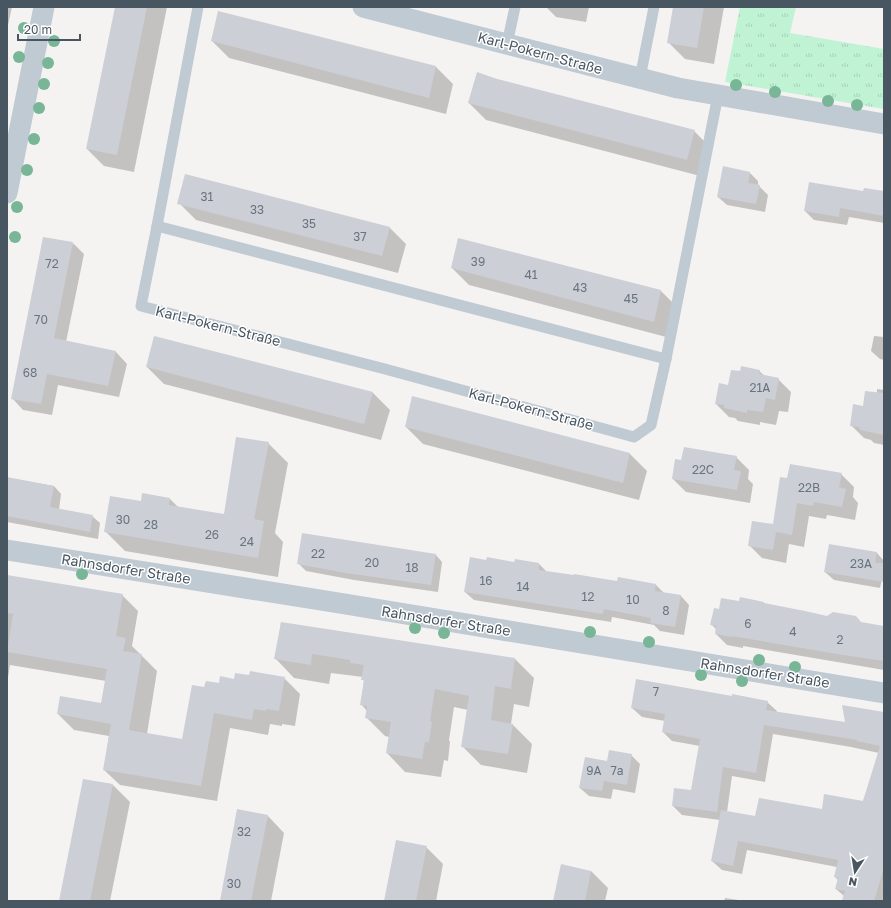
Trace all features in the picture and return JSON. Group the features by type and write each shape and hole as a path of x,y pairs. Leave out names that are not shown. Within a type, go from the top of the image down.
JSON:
{"street":[{"path":"7,193 44,7"},
{"name":"Karl-Pokern-Straße","path":"372,8 678,88 884,124"},
{"name":"Rahnsdorfer Straße","path":"7,550 884,693"}],"lane":[{"path":"198,7 157,226 666,359"},
{"path":"507,44 514,7"},
{"path":"640,78 654,7"},
{"name":"Karl-Pokern-Straße","path":"157,226 140,306 378,367 634,437 651,425 666,359 718,95"}],"green space":[{"path":"740,7 796,7 790,33 884,49 884,109 725,82"}],"building":[{"path":"115,7 147,7 117,155 86,149"},
{"path":"673,7 704,7 697,48 667,43"},
{"path":"218,11 436,66 429,98 211,41"},
{"path":"477,72 497,79 695,130 687,160 468,103"},
{"path":"723,166 750,172 748,183 760,185 756,204 717,197"},
{"path":"185,174 390,227 382,256 177,204"},
{"path":"809,182 863,191 864,188 884,191 884,216 840,208 839,217 804,211"},
{"path":"43,237 73,242 54,338 116,351 108,386 47,374 41,404 11,399"},
{"path":"458,238 661,290 654,322 451,268"},
{"path":"154,336 373,392 364,424 146,367"},
{"path":"741,366 760,370 759,374 779,378 775,400 766,398 763,412 747,410 747,413 724,408 724,405 715,404 719,383 728,385 731,370 740,371"},
{"path":"865,391 884,393 884,435 860,430 859,427 850,426 853,404 863,406"},
{"path":"412,396 630,453 623,483 405,427"},
{"path":"236,437 269,442 254,519 264,521 258,558 104,532 110,496 141,501 142,493 170,498 169,505 224,514"},
{"path":"684,447 737,456 734,470 741,471 737,490 672,479 675,459 681,460"},
{"path":"790,464 842,473 839,487 846,489 842,507 814,502 813,506 797,503 792,535 776,532 773,550 748,546 752,521 773,524 780,477 787,478"},
{"path":"7,477 54,486 50,507 93,515 90,532 7,516"},
{"path":"302,533 436,554 431,585 346,573 297,564"},
{"path":"829,544 877,552 875,563 884,563 884,582 824,572"},
{"path":"470,557 486,560 487,557 514,562 515,559 539,563 539,570 617,581 618,577 656,584 655,591 681,595 675,627 650,623 651,618 604,609 603,614 464,592"},
{"path":"7,575 123,594 116,636 126,638 123,651 142,654 129,730 182,739 192,685 204,687 206,681 219,683 220,676 234,679 235,673 249,675 250,671 285,677 279,711 254,709 252,720 214,713 201,786 103,770 111,724 57,714 60,696 101,703 107,669 7,652 13,614 7,613"},
{"path":"740,597 827,616 833,612 856,616 861,622 884,626 884,661 715,634 716,626 710,625 714,608 719,609 721,598 739,601"},
{"path":"281,622 515,658 511,689 495,686 491,720 513,724 508,754 461,747 469,696 435,689 430,721 432,722 429,742 425,742 422,759 386,753 391,722 365,718 367,706 360,705 364,680 361,680 364,665 350,663 350,660 312,654 311,665 274,659"},
{"path":"636,679 768,701 766,710 845,722 842,705 884,712 884,868 874,901 842,901 845,891 835,889 838,878 834,877 838,860 738,841 733,866 711,861 721,810 755,816 759,798 822,809 824,794 863,801 880,746 857,740 764,725 756,773 723,767 717,812 672,806 674,788 691,790 700,739 662,732 665,714 631,708"},
{"path":"609,750 632,754 627,785 604,781 602,791 579,788 585,757 607,761"},
{"path":"83,779 113,784 90,901 59,901"},
{"path":"237,809 268,815 251,901 220,901"},
{"path":"396,840 427,846 416,901 384,901"},
{"path":"561,864 591,871 585,901 553,901"}]}
